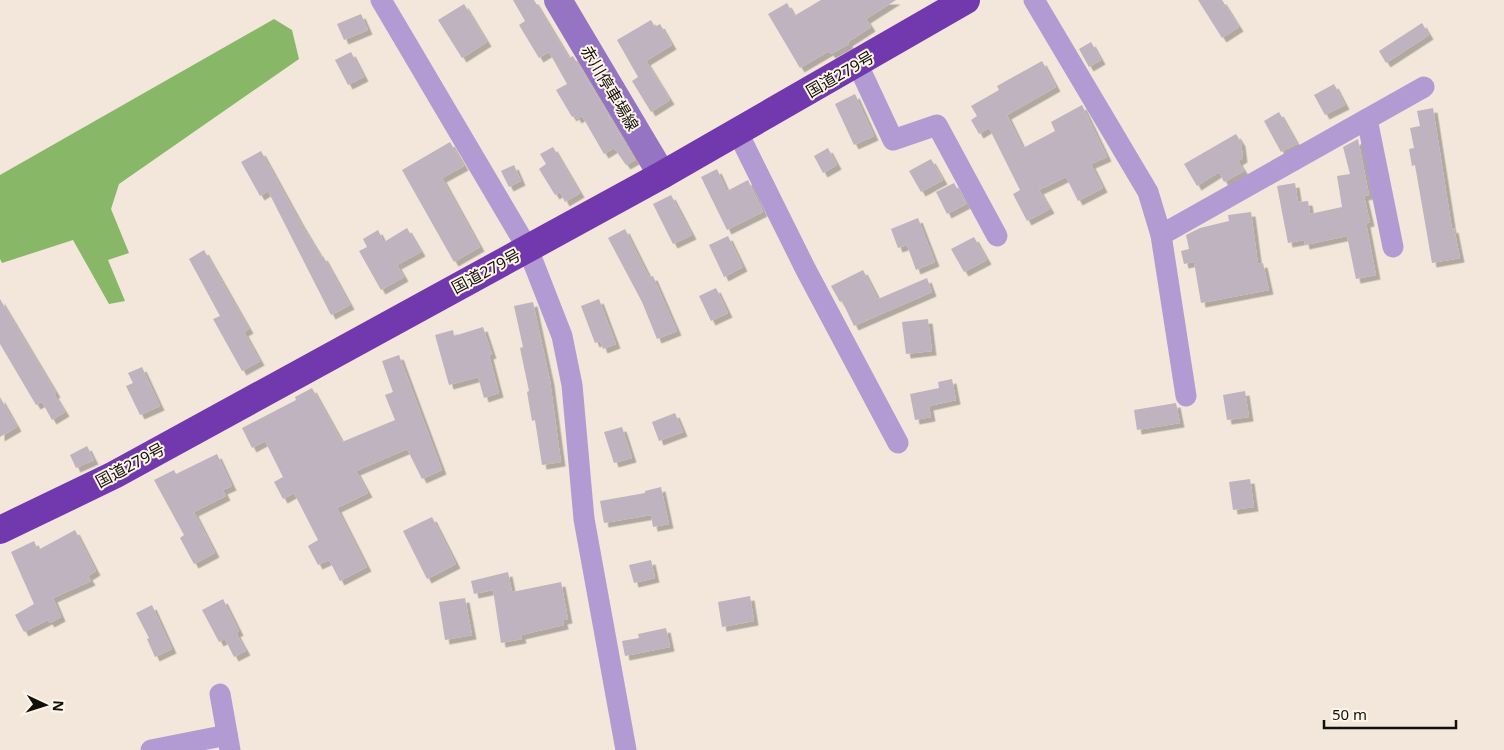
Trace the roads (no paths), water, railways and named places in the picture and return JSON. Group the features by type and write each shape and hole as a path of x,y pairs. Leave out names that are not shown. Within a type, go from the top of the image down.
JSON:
{"highway":[{"name":"国道279号","path":"0,530 114,475 528,249 738,133 966,0"}],"main road":[{"name":"赤川停車場線","path":"558,0 662,175"}],"street":[{"path":"381,0 528,249 562,336 572,385 584,518 626,750"},
{"path":"1034,0 1148,192 1161,234 1186,396"},
{"path":"857,63 893,140 937,125 997,236"},
{"path":"1161,234 1424,87"},
{"path":"1367,119 1393,247"},
{"path":"738,133 806,270 898,443"},
{"path":"150,750 228,742 220,694"}]}
